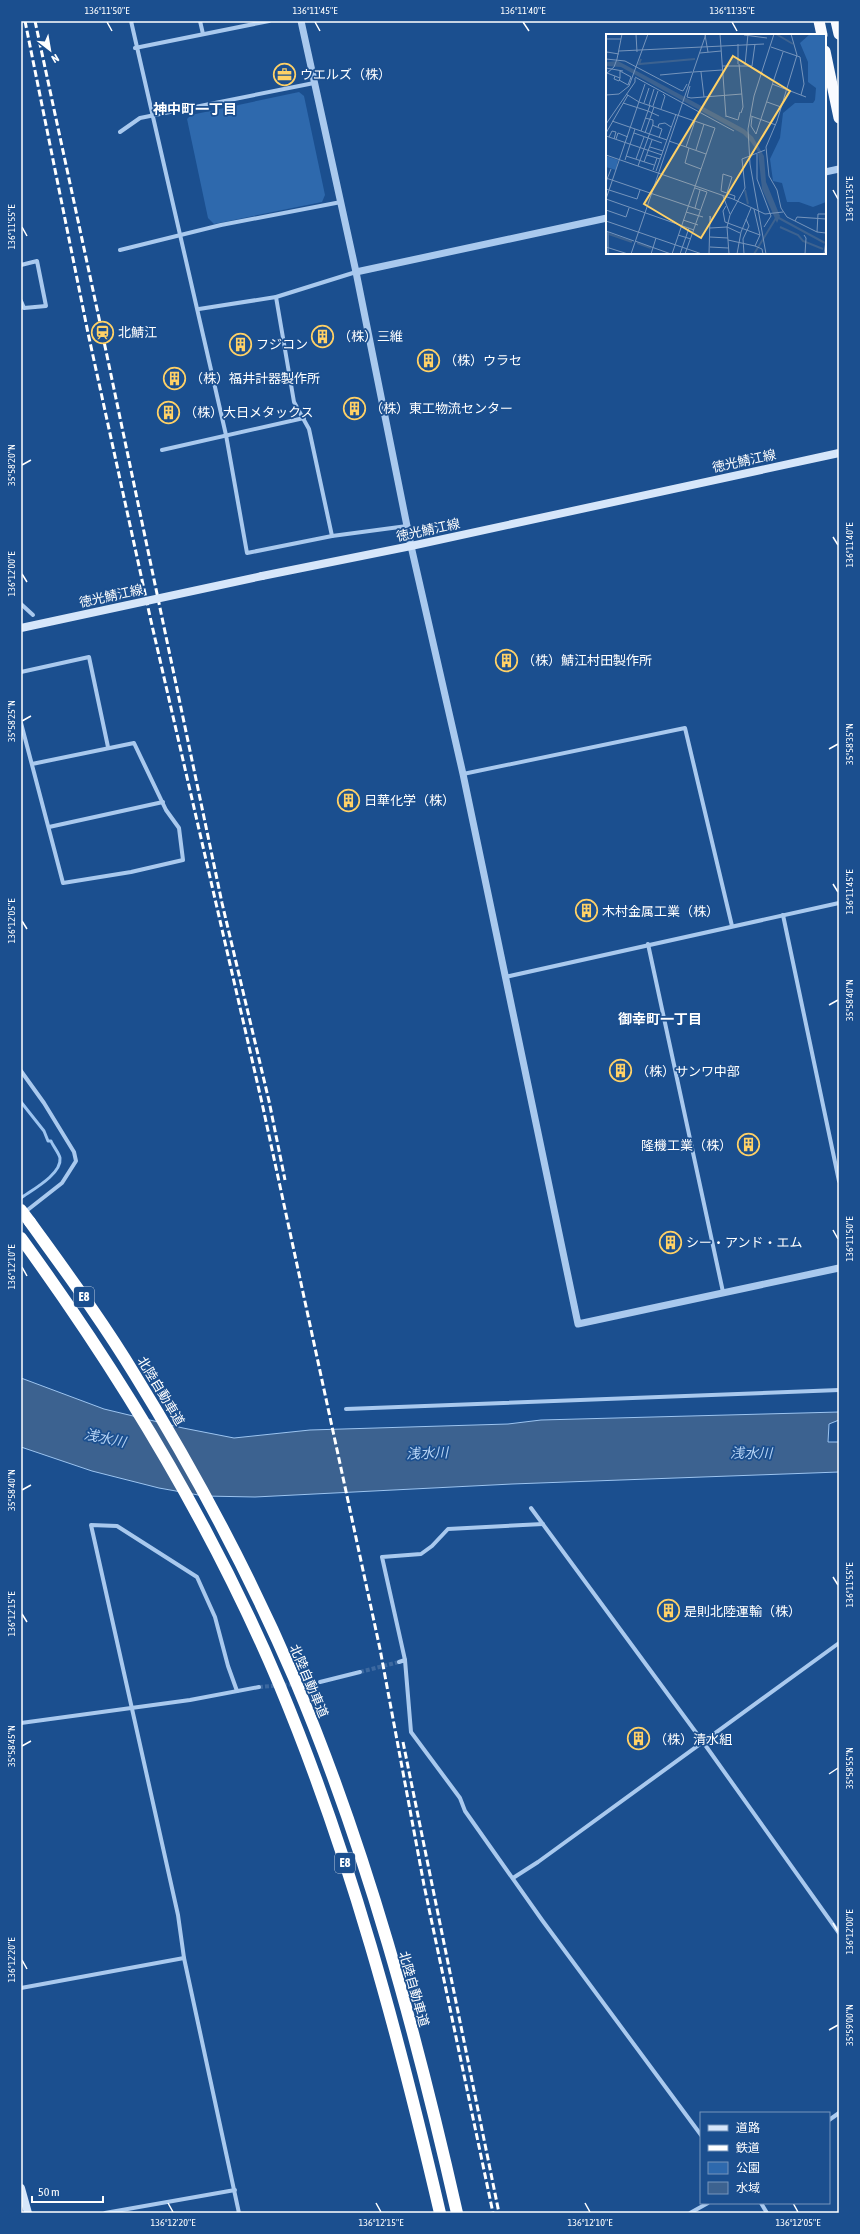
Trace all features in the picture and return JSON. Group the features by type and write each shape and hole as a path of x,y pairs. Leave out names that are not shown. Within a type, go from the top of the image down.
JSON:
{"highway":[{"path":"819,21 822,34"},
{"path":"836,21 839,34"},
{"path":"826,56 839,118"},
{"name":"北陸自動車道","path":"21,1210 25,1218 82,1295 135,1374 223,1528 294,1678 325,1755 352,1831 383,1927 418,2055 457,2213"},
{"name":"E8","path":"21,1238 113,1371 164,1456 204,1528 278,1683 337,1837 368,1934 402,2057 440,2213"}],"main road":[{"name":"徳光鯖江線","path":"21,628 262,576 411,546 839,453"},
{"path":"21,2188 28,2213"}],"street":[{"path":"130,21 135,48 153,116 180,235 199,309 226,435 247,553 332,536 407,526"},
{"path":"200,21 203,34"},
{"path":"135,48 269,21"},
{"path":"301,21 356,272 411,546 463,774 578,1324 839,1268"},
{"path":"120,132 140,118 314,83"},
{"path":"826,172 839,169"},
{"path":"120,250 280,212 341,202"},
{"path":"199,309 276,297 356,272 606,218"},
{"path":"21,265 37,261 46,306 24,308 21,301"},
{"path":"276,297 294,402 309,429 332,536"},
{"path":"162,450 304,418"},
{"path":"21,604 33,615"},
{"path":"21,672 89,657 108,747"},
{"path":"21,723 63,883 131,872 183,860 179,828 166,810 134,743 108,747 32,764"},
{"path":"463,774 685,728 732,926"},
{"path":"49,826 162,802"},
{"path":"505,977 648,944 839,903"},
{"path":"783,915 839,1181"},
{"path":"648,944 723,1292"},
{"path":"21,1071 44,1103 74,1152 76,1161 62,1182 25,1218"},
{"path":"346,1409 839,1390"},
{"path":"531,1508 703,1742 839,1933"},
{"path":"543,1524 448,1529 432,1546 421,1554 382,1557 405,1660 411,1732 460,1798 466,1811 542,1920 700,2134"},
{"path":"237,1691 228,1666 215,1616 197,1577 117,1526 91,1525 178,1915 184,1958 239,2213"},
{"path":"513,1878 538,1862 839,1643"},
{"path":"399,1662 405,1660"},
{"path":"320,1682 360,1672"},
{"path":"21,1724 132,1708 259,1687"},
{"path":"21,1988 184,1958"},
{"path":"830,2119 839,2113"},
{"path":"105,2213 235,2190"},
{"path":"690,2213 706,2204"},
{"path":"761,2204 767,2213"}],"green space":[{"path":"299,92 304,96 325,195 322,202 214,224 208,218 187,119 191,115"}],"water":[{"name":"浅水川","path":"21,1378 104,1409 183,1428 234,1438 310,1430 508,1424 541,1420 839,1412 839,1420 829,1424 828,1442 839,1442 839,1472 512,1484 255,1497 204,1496 159,1488 92,1471 21,1447"}],"waterway":[{"path":"21,1102 44,1131 48,1141 51,1141 60,1158 59,1164 51,1176 21,1198"}],"tunnel":[{"path":"360,1672 399,1662"},
{"path":"259,1687 320,1682"}],"railway":[{"path":"25,21 88,333 151,621 262,1103 380,1649 424,1885 493,2213"},
{"path":"35,21 222,903 269,1101 285,1180"},
{"path":"403,1742 499,2213"}],"place":[{"name":"ウエルズ（株）","path":"285,74"},
{"name":"北鯖江","path":"102,332"},
{"name":"（株）三維","path":"323,336"},
{"name":"フジコン","path":"241,344"},
{"name":"（株）ウラセ","path":"429,360"},
{"name":"（株）福井計器製作所","path":"174,378"},
{"name":"（株）東工物流センター","path":"355,408"},
{"name":"（株）大日メタックス","path":"168,412"},
{"name":"（株）鯖江村田製作所","path":"507,660"},
{"name":"日華化学（株）","path":"348,800"},
{"name":"木村金属工業（株）","path":"586,911"},
{"name":"（株）サンワ中部","path":"621,1071"},
{"name":"隆機工業（株）","path":"748,1145"},
{"name":"シー・アンド・エム","path":"671,1242"},
{"name":"是則北陸運輸（株）","path":"668,1611"},
{"name":"（株）清水組","path":"639,1739"}],"district":[{"name":"神中町一丁目","path":"195,109"},
{"name":"御幸町一丁目","path":"660,1019"}]}
